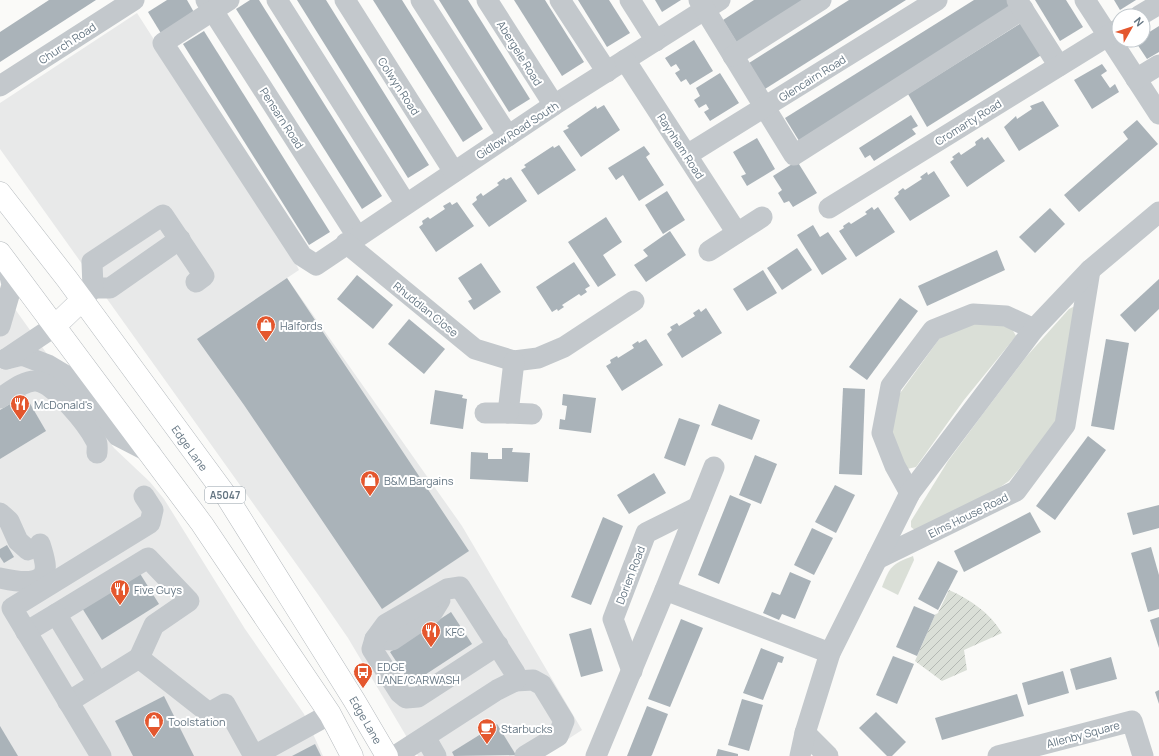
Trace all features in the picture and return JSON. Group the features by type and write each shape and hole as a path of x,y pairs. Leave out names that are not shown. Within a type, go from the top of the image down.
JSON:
{"highway":[{"name":"Edge Lane","path":"0,193 87,294 227,497 354,700 387,756"},
{"name":"A5047","path":"4,258 202,524 330,714 352,756"},
{"path":"55,326 87,294"},
{"path":"305,622 346,704 330,714"}],"street":[{"name":"Church Road","path":"0,86 134,0"},
{"path":"277,0 406,204"},
{"name":"Colwyn Road","path":"344,0 454,172"},
{"path":"421,0 508,136"},
{"name":"Abergele Road","path":"487,0 554,106"},
{"path":"560,0 607,72"},
{"path":"630,0 656,41"},
{"path":"733,56 821,0"},
{"name":"Glencairn Road","path":"687,155 937,0"},
{"path":"1085,0 1111,30"},
{"path":"1150,8 1159,2"},
{"path":"708,3 733,56 794,154 1020,5 1059,66"},
{"name":"Gidlow Road South","path":"216,4 163,43 302,256 316,265 508,136 656,41 708,3"},
{"name":"Pensarn Road","path":"216,4 352,240"},
{"name":"Cromarty Road","path":"829,208 1111,33"},
{"path":"1121,48 1136,79 1159,114"},
{"name":"Raynham Road","path":"625,60 737,233"},
{"path":"1136,79 1159,65"},
{"path":"800,756 805,733 830,653 910,493 1034,329 1090,270 1159,212"},
{"path":"180,239 110,288 87,294 92,262 164,215 180,239 204,276 196,282"},
{"path":"709,251 762,217"},
{"name":"Rhuddlan Close","path":"352,240 475,349 514,361 538,358 564,348 634,301"},
{"path":"0,326 12,285 4,258"},
{"name":"Elms House Road","path":"877,559 1016,491 1065,425 1090,270"},
{"path":"910,493 894,466 882,433 891,386 933,330 973,314 1006,316 1034,329"},
{"path":"3,361 55,326"},
{"path":"3,361 22,355 48,365 68,377 86,395 118,436 151,454"},
{"path":"508,413 514,361"},
{"path":"0,398 25,383 35,381 46,383 62,396 97,442 97,453"},
{"path":"485,413 532,414"},
{"path":"596,756 714,467"},
{"path":"6,615 150,523 153,510 144,496"},
{"name":"Dorien Road","path":"632,671 613,619 646,533 698,507"},
{"path":"0,513 9,521 21,542 46,564 44,573 39,579 32,582 21,582 0,578 6,615 26,632 68,702 94,753"},
{"path":"26,632 148,558 189,601 154,625 140,658 68,702"},
{"path":"395,756 506,685 515,673 498,645 460,587 447,589 386,624 375,639 372,649 400,693 406,698 418,697 498,645"},
{"path":"665,590 830,653"},
{"path":"56,614 98,683"},
{"path":"140,658 209,713 225,704 254,756 330,714"},
{"path":"506,685 533,680 542,686 564,721 558,736 525,756"},
{"name":"Allenby Square","path":"998,756 1024,753 1132,721 1143,756"},
{"path":"805,733 828,756"},
{"path":"425,737 436,756"}],"shaded area":[{"path":"137,13 290,252 299,270 287,278 462,526 582,730 542,756 418,756 348,638 0,149 0,103"},
{"path":"0,288 114,448 150,482 164,499 245,629 304,714 323,756 0,756"},
{"path":"1077,305 1057,424 1009,481 996,490 916,531 911,527 911,521 948,461 1026,357 1069,309"},
{"path":"974,322 1011,327 1016,336 964,400 916,467 907,469 890,434 898,396 942,335"},
{"path":"913,556 914,560 898,595 882,587 887,574 896,564"},
{"path":"949,590 979,607 1002,633 964,650 967,670 942,681 915,661 935,615 938,613"}],"building":[{"path":"49,0 96,0 0,62 0,32"},
{"path":"167,0 187,0 195,14 162,35 148,12"},
{"path":"250,0 259,0 382,196 362,209 236,9"},
{"path":"297,0 326,0 429,165 408,178"},
{"path":"373,0 402,0 483,129 463,142"},
{"path":"439,0 468,0 530,99 509,112"},
{"path":"514,0 545,0 584,62 562,76"},
{"path":"578,0 609,0 630,33 607,47"},
{"path":"655,0 681,0 662,12"},
{"path":"754,0 805,0 737,43 723,20"},
{"path":"849,0 906,0 765,89 749,63"},
{"path":"974,0 1015,0 1019,7 801,144 785,118"},
{"path":"1035,0 1066,0 1083,27 1060,41"},
{"path":"1114,0 1136,0 1123,8 1119,8"},
{"path":"1026,20 1046,52 927,127 908,94"},
{"path":"1159,26 1159,52 1147,59 1140,48 1151,48 1151,31"},
{"path":"204,31 330,232 309,245 183,44"},
{"path":"694,40 713,71 690,85 686,79 681,82 675,73 680,70 676,64 671,67 665,58"},
{"path":"1102,64 1107,71 1101,75 1110,88 1115,84 1119,92 1092,109 1074,80"},
{"path":"720,73 739,103 710,121 704,112 709,109 706,104 699,108 694,100 700,96 696,88"},
{"path":"1043,101 1059,126 1019,151 1004,127 1016,116 1017,119 1032,109 1030,106"},
{"path":"604,105 620,130 581,157 563,131 569,128 567,126 596,106 597,109"},
{"path":"911,115 918,126 912,129 916,134 874,161 870,155 865,158 859,148"},
{"path":"1137,120 1158,144 1079,212 1064,195 1128,139 1123,132"},
{"path":"982,137 984,140 988,137 1005,161 967,187 950,162 954,159 952,157 959,152 961,155 976,145 975,142"},
{"path":"757,138 775,169 747,186 741,176 746,174 733,152"},
{"path":"559,145 576,170 538,195 521,170 526,167 524,165 553,146 554,148"},
{"path":"644,146 650,154 646,157 664,185 639,201 623,175 616,180 608,168"},
{"path":"797,161 817,193 793,207 789,201 784,203 778,193 782,190 773,176"},
{"path":"934,171 950,196 910,221 894,198 903,188 905,190 922,179 920,177 927,172 928,175"},
{"path":"511,177 527,201 489,227 472,204 477,200 476,197 481,193 483,196 499,185 497,183 504,178 506,180"},
{"path":"667,191 685,220 663,234 645,205"},
{"path":"450,202 452,205 457,202 474,226 436,252 419,227 423,224 422,221 428,217 430,219 445,209 443,206"},
{"path":"872,207 874,210 878,207 895,232 856,257 839,231 849,222 851,224 867,214 865,212"},
{"path":"1050,208 1065,224 1035,253 1019,237"},
{"path":"606,217 622,242 603,255 616,275 598,287 568,242"},
{"path":"813,225 820,237 828,232 847,259 822,275 797,235"},
{"path":"670,231 686,255 646,282 634,265 648,256 643,250"},
{"path":"797,248 812,270 782,290 767,268"},
{"path":"997,250 1005,270 927,306 918,286"},
{"path":"574,262 590,286 585,289 587,292 581,296 579,294 562,305 564,307 558,311 557,309 552,312 536,287"},
{"path":"481,263 501,292 474,310 468,301 472,299 458,278"},
{"path":"763,270 777,293 747,311 733,289"},
{"path":"357,275 393,305 373,329 337,299"},
{"name":"B&M Bargains","path":"287,278 469,551 382,609 244,405 197,339"},
{"path":"1159,279 1159,309 1135,332 1120,315"},
{"path":"900,298 918,311 867,380 849,367"},
{"path":"706,308 722,333 682,358 667,334 672,330 670,327 677,323 679,326 695,316 693,313 699,309 701,312"},
{"path":"409,319 445,349 424,374 388,344"},
{"path":"646,339 663,365 622,391 606,366 611,363 610,360 617,356 618,358 634,348 632,345 638,341 639,343"},
{"path":"1106,339 1129,343 1114,430 1091,426"},
{"path":"843,388 865,389 862,475 839,474"},
{"path":"435,390 463,395 462,398 467,399 463,429 430,424"},
{"path":"563,394 596,398 591,433 559,429 560,419 565,420 567,406 562,405"},
{"name":"McDonald's","path":"25,395 46,431 0,459 0,410"},
{"path":"719,404 760,420 752,440 711,425"},
{"path":"679,418 700,425 685,466 664,458"},
{"path":"1088,436 1106,450 1055,520 1036,506"},
{"path":"502,448 513,448 512,452 530,453 528,482 470,479 471,452 488,453 488,459 502,459"},
{"path":"755,455 777,464 761,504 739,495"},
{"path":"654,473 666,493 629,514 617,495"},
{"path":"835,485 855,495 836,533 815,522"},
{"path":"730,495 751,504 719,584 698,575"},
{"path":"1159,505 1159,528 1133,535 1127,513"},
{"path":"1030,512 1041,532 964,572 954,551"},
{"path":"603,517 623,526 591,605 571,597"},
{"path":"812,528 833,538 814,575 794,565"},
{"path":"7,545 14,557 4,563 0,557 0,549"},
{"path":"1151,547 1159,575 1159,609 1148,612 1131,553"},
{"path":"938,561 958,571 938,610 918,599"},
{"name":"Five Guys","path":"139,572 159,604 102,640 82,608"},
{"path":"790,572 811,581 795,619 782,614 779,620 763,613 772,592 780,595"},
{"path":"914,606 935,615 917,656 896,647"},
{"name":"KFC","path":"451,612 472,644 411,684 390,652"},
{"path":"1159,617 1159,648 1150,620"},
{"path":"681,619 703,628 670,707 648,699"},
{"path":"591,628 603,671 581,677 569,634"},
{"path":"761,648 784,657 782,663 778,662 763,700 743,693"},
{"path":"893,656 914,664 897,704 876,695"},
{"path":"1111,657 1117,679 1076,690 1070,669"},
{"path":"1063,671 1069,693 1028,705 1022,683"},
{"path":"1159,690 1159,704 1155,692"},
{"path":"1017,694 1024,716 942,740 935,718"},
{"name":"Toolstation","path":"164,696 194,756 133,756 115,721"},
{"path":"742,699 763,705 749,751 728,745"},
{"path":"647,706 668,714 652,755 627,756"},
{"path":"876,712 906,742 892,756 887,756 859,728"},
{"name":"Starbucks","path":"497,724 516,755 454,756 452,752"},
{"path":"0,726 18,756 0,756"},
{"path":"315,744 321,756 292,756"},
{"path":"718,749 738,754 738,756 716,756"}],"place":[{"name":"Halfords","path":"266,342"},
{"name":"McDonald's","path":"20,421"},
{"name":"B&M Bargains","path":"370,497"},
{"name":"Five Guys","path":"120,606"},
{"name":"KFC","path":"431,648"},
{"name":"EDGE LANE/CARWASH","path":"363,689"},
{"name":"Toolstation","path":"154,738"},
{"name":"Starbucks","path":"487,745"}]}
